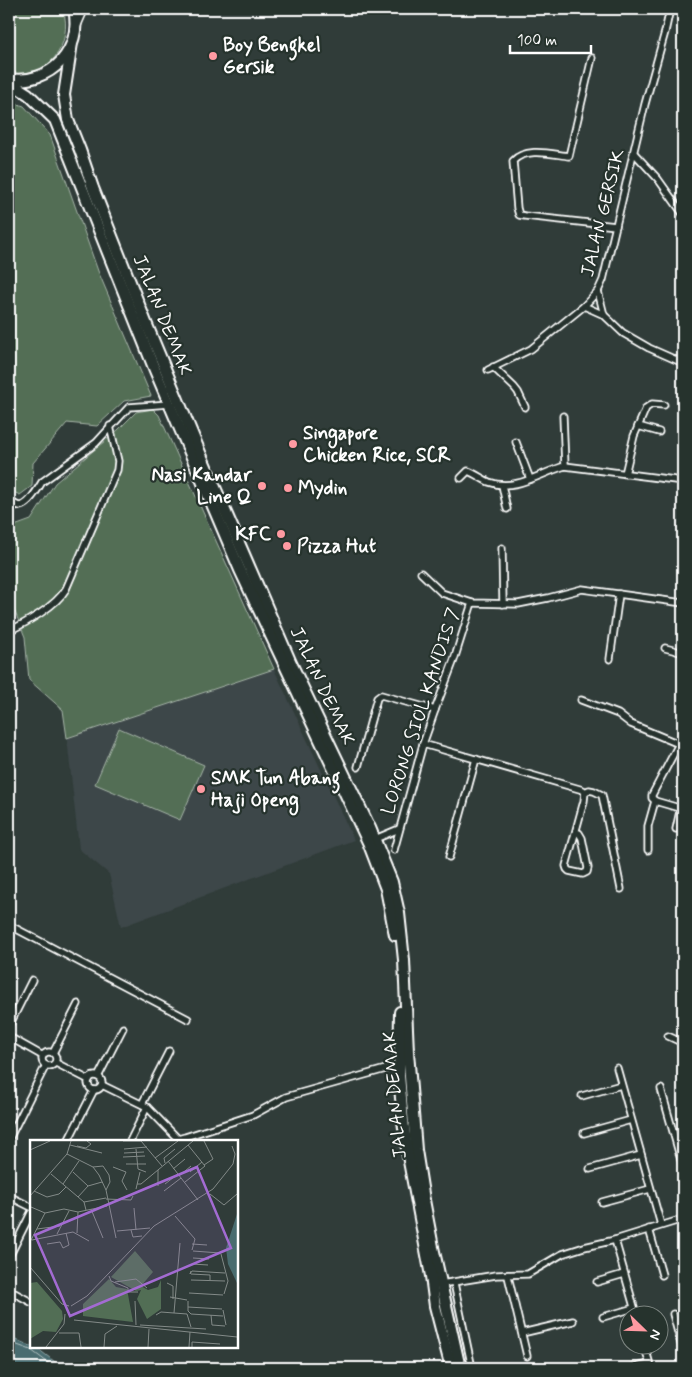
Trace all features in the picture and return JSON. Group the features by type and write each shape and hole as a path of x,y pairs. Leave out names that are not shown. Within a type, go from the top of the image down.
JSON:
{"highway":[{"name":"JALAN DEMAK","path":"74,9 75,28 64,95 68,120 147,325 200,455 291,663 375,840 392,882 399,913 404,960 414,1130 424,1200 460,1368"},
{"path":"9,80 29,79 48,72 62,60 72,43"},
{"name":"JALAN DEMAK","path":"9,80 28,94 55,120 169,404 240,570 362,830 386,890 396,936 398,960 402,1112 435,1306 450,1368"}],"main road":[{"path":"75,28 83,9"}],"street":[{"name":"JALAN GERSIK","path":"525,407 514,387 490,369 531,349 584,306 598,291 603,280 670,9"},
{"path":"592,58 569,156 528,153 518,156 513,161 517,208 519,215 616,226"},
{"path":"634,153 658,179 682,213"},
{"path":"682,213 683,204"},
{"path":"598,291 604,315"},
{"path":"584,306 604,315 623,334 683,363"},
{"path":"9,500 16,505 24,504 38,490 42,482 96,443 130,407 169,404"},
{"path":"625,474 634,436 648,407 652,404 664,405"},
{"path":"563,416 565,466"},
{"path":"9,630 44,610 66,590 117,470 118,461 110,426"},
{"path":"638,426 660,432"},
{"path":"516,442 530,479"},
{"path":"460,478 470,471 490,482 502,485 521,483 565,466 683,481"},
{"path":"502,485 506,509"},
{"path":"502,548 503,604"},
{"path":"421,573 442,593 472,602 518,604 582,589 683,603"},
{"path":"610,659 619,594"},
{"name":"LORONG SIOL KANDIS 7","path":"394,850 423,744 454,660 472,602"},
{"path":"665,648 683,653"},
{"path":"358,767 377,698 381,695 435,710"},
{"path":"581,700 618,714 632,724 679,744"},
{"path":"676,829 679,808 655,801 652,795 683,736"},
{"path":"423,744 575,787 585,792 589,790 602,795 622,889"},
{"path":"449,857 476,759"},
{"path":"576,832 582,838 588,868 587,872 583,874 569,871 566,866 585,792"},
{"path":"648,850 648,824 655,801"},
{"name":"LORONG SIOL KANDIS 7","path":"375,840 399,829"},
{"path":"9,925 188,1019"},
{"path":"32,980 9,1028 11,1033 10,1040 44,1056"},
{"path":"53,1053 78,1004"},
{"path":"98,1077 123,1028"},
{"path":"668,1036 683,1042"},
{"path":"130,1140 169,1051"},
{"path":"46,1065 43,1062 44,1056 47,1053 53,1053"},
{"path":"53,1053 56,1062"},
{"path":"46,1065 52,1066 56,1062"},
{"path":"56,1062 89,1080"},
{"path":"9,1139 46,1065"},
{"path":"102,1085 145,1106 178,1139 253,1115 286,1096 400,1065"},
{"path":"616,1068 661,1225"},
{"path":"94,1090 89,1086 89,1080 93,1076 101,1079 102,1085"},
{"path":"69,1140 94,1090 102,1085"},
{"path":"582,1096 621,1085"},
{"path":"661,1089 683,1167"},
{"path":"584,1133 631,1120"},
{"path":"590,1169 641,1155"},
{"path":"602,1202 650,1189"},
{"path":"9,1196 30,1206"},
{"path":"9,1257 30,1215"},
{"path":"441,1284 482,1277 528,1274 562,1254 683,1219"},
{"path":"649,1229 662,1275"},
{"path":"615,1240 633,1304"},
{"path":"597,1282 624,1274"},
{"path":"508,1276 527,1356"},
{"path":"454,1282 472,1368"},
{"path":"9,1290 30,1301"},
{"path":"603,1317 620,1314"},
{"path":"673,1314 683,1351"},
{"path":"522,1333 573,1321"},
{"path":"631,1368 650,1366"}],"shaded area":[{"name":"SMK Tun Abang Haji Openg","path":"274,669 354,840 121,927 109,874 79,849 67,738"}],"green space":[{"path":"9,9 63,9 65,35 61,47 46,66 35,72 23,75 9,74"},
{"path":"9,101 24,106 50,135 98,271 151,396 124,401 97,426 67,423 33,463 32,486 20,495 9,490"},
{"path":"153,409 159,415 274,669 67,738 63,710 29,680 25,637 13,607 9,607 9,528 31,520 55,483 118,430 136,412"},
{"path":"119,728 204,765 180,820 95,784"}],"water":[{"path":"9,1337 38,1349 63,1368 9,1368"}],"place":[{"name":"Boy Bengkel Gersik","path":"213,56"},
{"name":"Singapore Chicken Rice, SCR","path":"293,444"},
{"name":"Nasi Kandar Line Q","path":"262,486"},
{"name":"Mydin","path":"288,488"},
{"name":"KFC","path":"281,534"},
{"name":"Pizza Hut","path":"287,546"},
{"name":"SMK Tun Abang Haji Openg","path":"201,789"}]}
